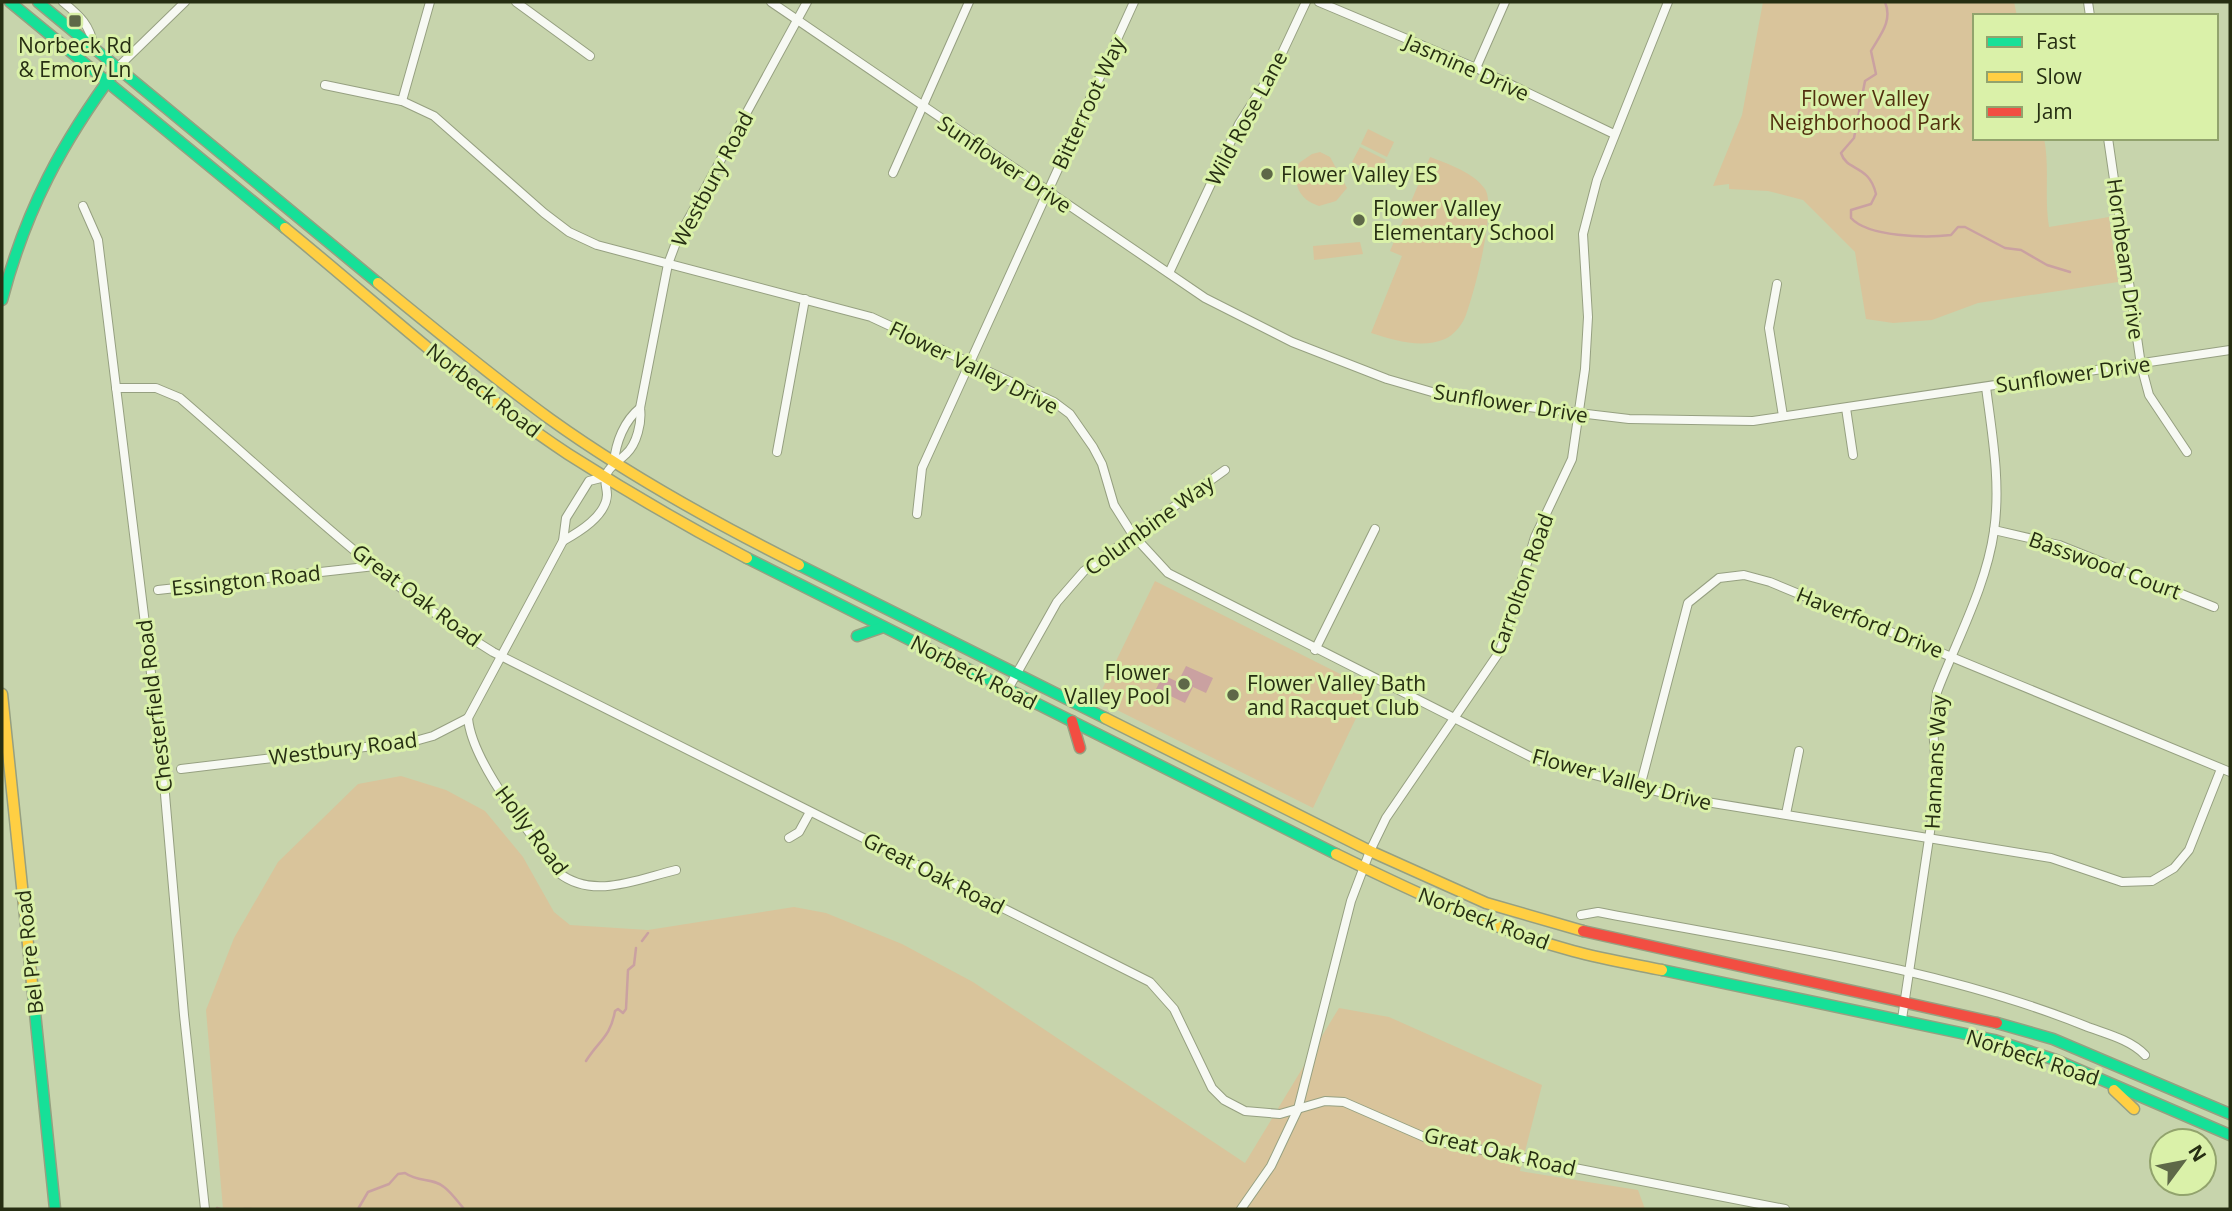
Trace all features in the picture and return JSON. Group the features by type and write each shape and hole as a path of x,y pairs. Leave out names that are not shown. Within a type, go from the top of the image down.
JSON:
{"main road":[{"name":"Norbeck Road","path":"10,2 500,405 605,477 765,568 1364,867 1498,926 1573,951 1994,1040 2090,1075 2230,1136"},
{"name":"Norbeck Road","path":"38,2 474,362 614,462 751,541 1370,851 1486,903 1614,940 1904,1002 2053,1039 2230,1114"},
{"path":"2,300 4,283 37,190 74,124 118,67"},
{"path":"857,636 883,627"},
{"name":"Bel Pre Road","path":"2,694 6,778 55,1209"},
{"path":"1072,721 1080,748"},
{"path":"1646,980 1662,970"},
{"path":"2090,1075 2118,1092 2134,1109"}],"street":[{"name":"Norbeck Road","path":"63,2 84,20 91,32 94,47"},
{"path":"118,67 185,2"},
{"path":"402,101 430,2"},
{"path":"516,2 590,56"},
{"name":"Sunflower Drive","path":"771,2 1168,273 1248,322 1387,379 1476,401 1578,414 1712,421 1846,408 2230,350"},
{"name":"Westbury Road","path":"614,462 628,453 642,421 640,408 668,264 677,240 807,2"},
{"path":"893,173 969,2"},
{"name":"Bitterroot Way","path":"918,514 922,468 1134,2"},
{"name":"Wild Rose Lane","path":"1168,273 1239,124 1276,66 1306,2"},
{"name":"Jasmine Drive","path":"1319,2 1476,68 1615,134"},
{"path":"1476,68 1505,2"},
{"name":"Carrolton Road","path":"1241,1209 1271,1166 1298,1109 1351,901 1370,851 1386,818 1500,650 1535,537 1572,459 1588,317 1583,234 1597,180 1668,2"},
{"name":"Flower Valley Drive","path":"325,85 402,101 445,125 569,232 597,246 871,317 1035,391 1070,414 1098,456 1114,505 1133,535 1155,562 1181,582 1537,760 1682,798 2051,858 2122,882 2152,881 2174,868 2189,850 2221,769"},
{"name":"Hornbeam Drive","path":"2108,140 2141,365 2149,395 2187,452"},
{"name":"Chesterfield Road","path":"83,206 98,240 163,771 184,1015 205,1209"},
{"path":"1777,284 1769,328 1783,416"},
{"path":"778,452 805,299"},
{"name":"Hannans Way","path":"1902,1019 1937,785 1933,710 1950,655 1986,568 1994,530 1996,472 1986,387"},
{"name":"Great Oak Road","path":"116,388 156,388 180,398 375,566 450,626 810,812 1150,982 1174,1009 1203,1074 1224,1100 1245,1111 1280,1114 1325,1101 1344,1102 1431,1140 1785,1209"},
{"name":"Westbury Road","path":"563,541 588,525 601,510 607,498 605,477 614,462 616,443 633,414 640,408"},
{"path":"1846,408 1853,455"},
{"name":"Columbine Way","path":"1009,689 1057,602 1084,571 1225,470"},
{"name":"Westbury Road","path":"181,769 415,741 433,736 468,718 563,541 566,518 589,481 605,477"},
{"path":"1315,650 1375,529"},
{"name":"Basswood Court","path":"1994,530 2059,545 2214,607"},
{"name":"Essington Road","path":"158,590 375,566"},
{"name":"Haverford Drive","path":"1640,787 1688,603 1719,578 1744,575 1770,582 2230,772"},
{"name":"Holly Road","path":"468,718 472,742 492,776 559,873 570,882 607,887 676,870"},
{"path":"1786,814 1799,751"},
{"path":"789,838 799,832 810,812"},
{"name":"Norbeck Road","path":"1581,915 1598,912 1936,978 2050,1011 2128,1043 2145,1055"}],"green space":[{"name":"Flower Valley Neighborhood Park","path":"1763,2 2014,2 2017,14 1973,14 1973,140 2044,140 2049,227 2109,217 2118,282 1978,303 1932,320 1893,323 1866,319 1855,252 1803,200 1768,191 1729,189 1729,184 1713,186 1742,115"},
{"path":"1368,129 1394,142 1387,157 1361,144"},
{"path":"1360,147 1386,160 1378,175 1352,162"},
{"path":"1320,152 1330,157 1347,188 1336,201 1319,206 1302,195 1296,177 1299,163"},
{"path":"1430,157 1460,169 1485,189 1488,199 1486,231 1470,304 1460,326 1445,339 1436,342 1398,341 1371,333 1402,256 1390,251"},
{"path":"1360,242 1363,254 1314,260 1313,246"},
{"name":"Flower Valley Bath and Racquet Club","path":"1155,581 1370,689 1313,808 1097,700"},
{"path":"401,776 446,790 485,811 523,857 554,912 570,925 648,930 794,907 826,913 902,944 973,982 1245,1163 1339,1008 1389,1017 1542,1085 1520,1171 1638,1190 1645,1209 223,1209 206,1010 234,938 278,862 358,784"}],"shaded area":[{"name":"Flower Valley Pool","path":"1186,666 1213,678 1206,693 1193,687 1185,703 1156,689 1163,675 1178,682"}],"waterway":[{"path":"1885,2 1886,22 1871,51 1876,74 1865,81 1854,138 1841,153 1848,163 1868,178 1876,194 1871,204 1851,210 1851,218 1870,229 1898,235 1951,235 1958,227 1965,227 2005,248 2021,250 2047,265 2070,272"},
{"path":"642,941 648,933"},
{"path":"586,1061 607,1033 615,1011 618,1009 623,1013 626,1009 628,970 634,965 636,948"},
{"path":"358,1209 368,1192 389,1184 398,1174 405,1173 439,1184 464,1209"},
{"path":"244,1209 251,1209"}],"traffic: fast":[{"path":"10,2 285,228"},
{"path":"38,2 378,283"},
{"path":"2,300 34,206 63,150 118,67"},
{"path":"747,558 1336,854"},
{"path":"799,565 1105,718"},
{"path":"857,636 883,627"},
{"path":"1662,970 1994,1040 2056,1060 2230,1135"},
{"path":"32,983 55,1209"},
{"path":"1997,1023 2053,1039 2230,1114"}],"traffic: slow":[{"path":"285,228 459,374 531,428 634,495 747,558"},
{"path":"378,283 506,386 580,440 671,497 799,565"},
{"path":"2,694 32,983"},
{"path":"1105,718 1370,851 1486,903 1583,931"},
{"path":"1336,854 1423,895 1512,932 1584,954 1662,970"},
{"path":"2114,1090 2134,1109"}],"traffic: jam":[{"path":"1072,721 1080,748"},
{"path":"1583,931 1997,1023"}],"place":[{"name":"Norbeck Rd & Emory Ln","path":"75,21"},
{"name":"Flower Valley ES","path":"1267,174"},
{"name":"Flower Valley Elementary School","path":"1359,220"},
{"name":"Flower Valley Pool","path":"1184,684"},
{"name":"Flower Valley Bath and Racquet Club","path":"1233,695"}]}
